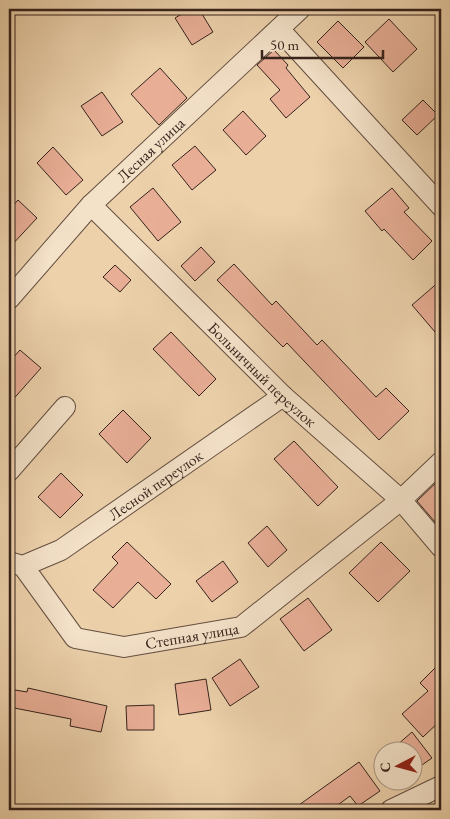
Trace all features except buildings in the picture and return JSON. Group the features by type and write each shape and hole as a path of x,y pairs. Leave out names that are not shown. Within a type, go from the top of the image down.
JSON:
{"street":[{"name":"Лесная улица","path":"9,299 91,205 300,9"},
{"path":"279,29 441,206"},
{"name":"Больничный переулок","path":"91,205 283,396 401,500 441,547"},
{"name":"Лесной переулок","path":"16,564 61,550 283,396"},
{"path":"9,471 65,407"},
{"path":"401,500 441,462"},
{"name":"Степная улица","path":"16,564 76,638 124,647 241,627 401,500"},
{"path":"391,810 441,786"}]}
